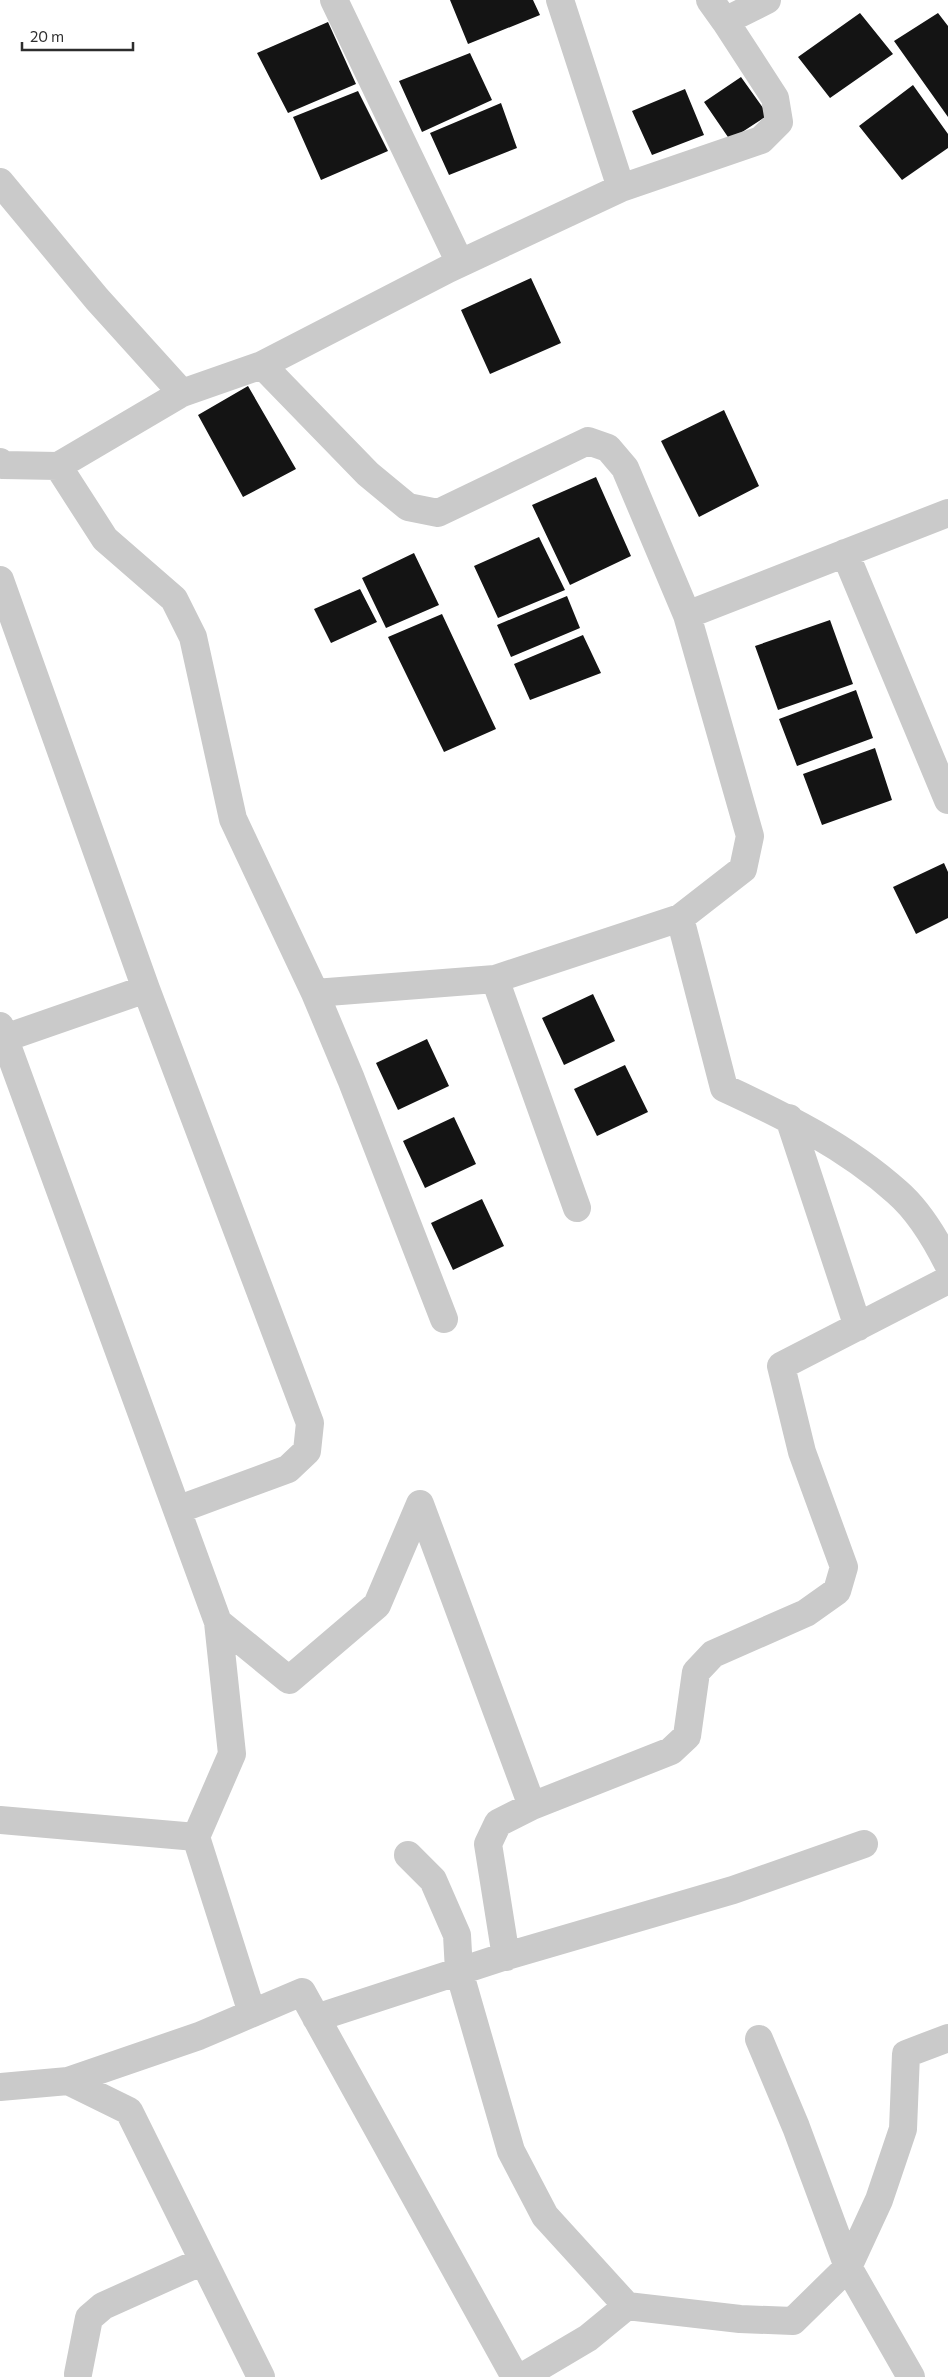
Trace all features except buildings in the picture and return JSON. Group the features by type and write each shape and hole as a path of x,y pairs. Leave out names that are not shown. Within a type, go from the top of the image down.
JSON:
{"street":[{"path":"334,0 460,263"},
{"path":"560,0 621,188"},
{"path":"0,462 3,465 58,466 182,392 262,365 460,263 621,188 761,140 779,122 775,98 718,10 767,0"},
{"path":"0,182 97,299 182,392"},
{"path":"262,365 368,474 408,507 438,513 588,441 608,448 625,468 687,615 750,836 743,869 680,918 495,979 315,993"},
{"path":"58,466 105,539 174,599 193,637 232,819 315,993 351,1078 444,1319"},
{"path":"687,615 948,513"},
{"path":"844,553 948,800"},
{"path":"0,580 146,989 310,1423 307,1451 288,1469 177,1510"},
{"path":"680,918 724,1088 789,1118 864,1166 899,1193 935,1238 948,1264"},
{"path":"495,979 577,1208"},
{"path":"146,989 2,1032 218,1622 232,1754 196,1837 252,2014"},
{"path":"789,1118 858,1326"},
{"path":"506,1957 488,1844 498,1823 532,1806 671,1751 687,1736 696,1672 713,1654 806,1613 837,1592 844,1567 802,1452 782,1366 948,1280"},
{"path":"218,1622 289,1680 377,1605 420,1504 532,1806"},
{"path":"0,1820 196,1837"},
{"path":"316,2018 460,1971 733,1890 864,1844"},
{"path":"408,1855 433,1880 457,1935 460,1971 511,2151 546,2216 627,2306 740,2319 793,2321 848,2267 879,2200 903,2129 906,2054 948,2038"},
{"path":"0,2086 68,2081 199,2036 302,1992 515,2377"},
{"path":"759,2039 796,2127 848,2267 911,2377"},
{"path":"68,2081 129,2111 261,2377"},
{"path":"78,2374 89,2318 103,2306 203,2261"},
{"path":"522,2377 588,2338 627,2306"}]}
